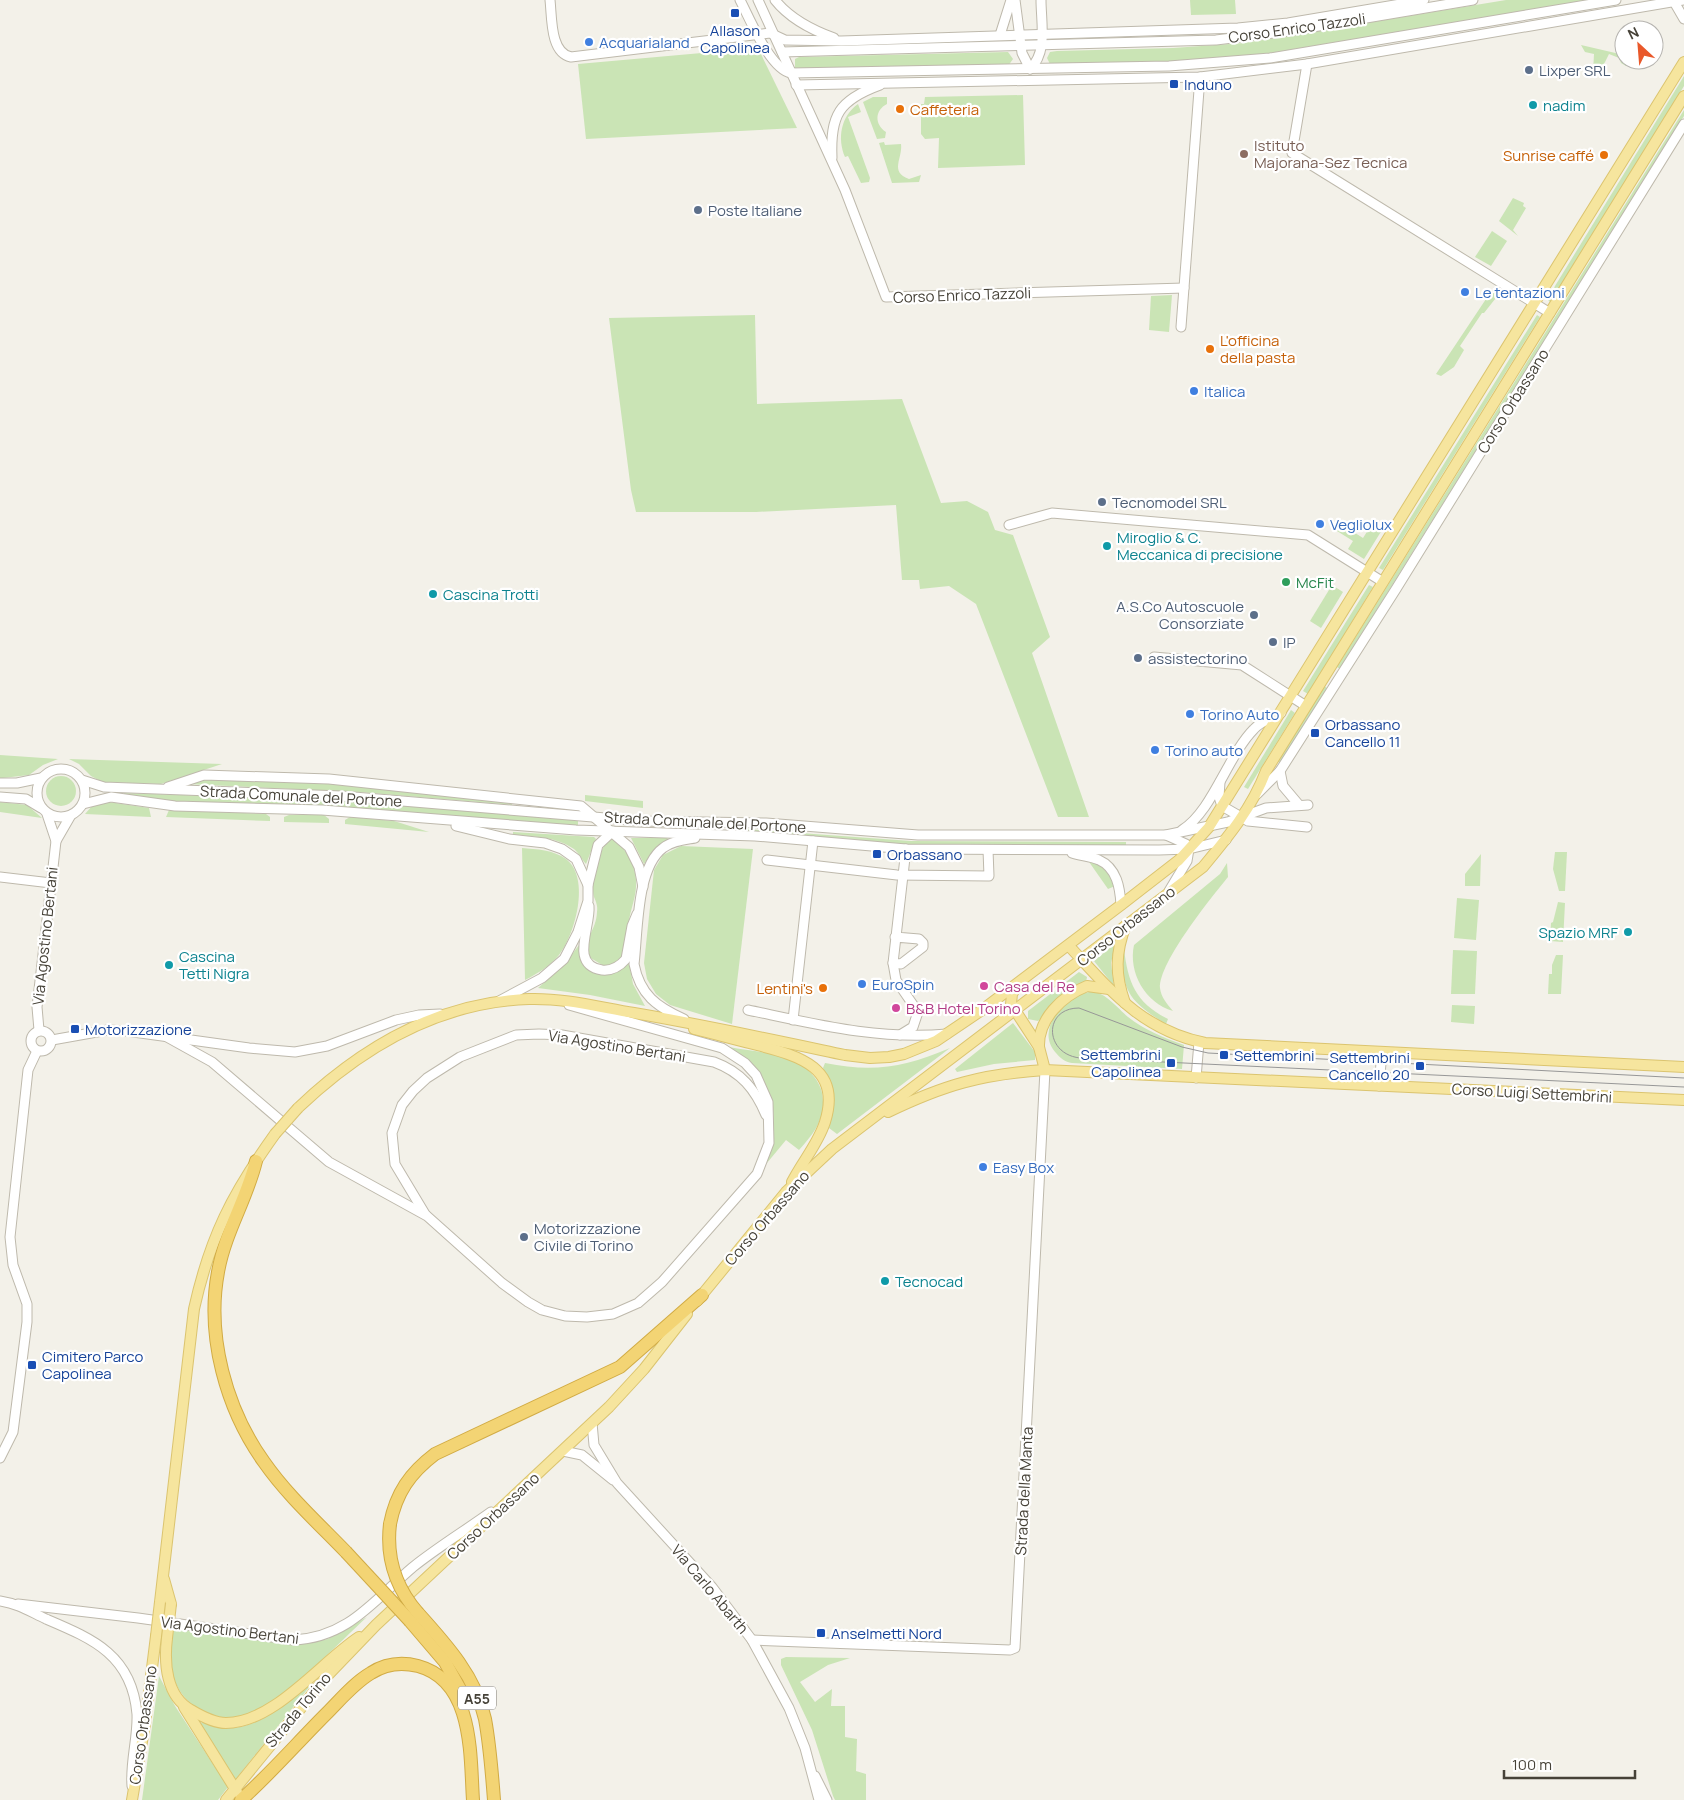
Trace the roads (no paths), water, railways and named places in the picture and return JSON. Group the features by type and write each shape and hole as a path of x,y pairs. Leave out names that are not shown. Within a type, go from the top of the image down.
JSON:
{"highway":[{"path":"256,1161 251,1183 230,1228 218,1270 214,1308 216,1337 223,1373 240,1422 264,1463 282,1485 346,1552 414,1617"},
{"path":"414,1617 394,1570 389,1549 390,1524 400,1492 421,1465 435,1454 620,1367 702,1295"},
{"name":"A55","path":"414,1617 445,1662 467,1702 475,1732 481,1800"},
{"name":"A55","path":"414,1617 448,1646 461,1664 480,1703 485,1718 494,1800"},
{"path":"242,1800 360,1681 383,1667 404,1664 431,1671 447,1683 455,1694 464,1717 469,1741 473,1800"}],"main road":[{"name":"Corso Orbassano","path":"132,1797 145,1724 193,1319 202,1274 213,1239 230,1203 275,1134 298,1108 323,1085 368,1051 397,1034 446,1014 497,1002 552,1000 598,1005 687,1020 845,1055 870,1058 904,1054 947,1034 1069,946 1179,860 1209,827 1684,62"},
{"name":"Corso Orbassano","path":"376,1625 563,1451 644,1369 786,1192 810,1168 864,1124 1016,1011 1203,867 1226,840 1257,794 1266,771 1684,96"},
{"path":"1126,925 1120,941 1116,970 1126,1006"},
{"path":"1069,946 1126,1006 1150,1023 1181,1038 1199,1042 1684,1067"},
{"path":"1022,980 1010,1000 1039,1047 1045,1070"},
{"path":"1039,1047 1041,1028 1058,1004 1087,986 1110,989"},
{"path":"632,1012 786,1053 810,1064 820,1072 829,1095 829,1107 824,1125 786,1192"},
{"name":"Corso Luigi Settembrini","path":"864,1124 922,1095 964,1081 983,1076 1045,1070 1684,1100"},
{"path":"163,1575 171,1604 167,1638 166,1673 242,1800"},
{"path":"184,1706 204,1717 225,1723 254,1718 275,1704 346,1645 376,1625"},
{"name":"Strada Torino","path":"226,1800 302,1704 376,1625"}],"street":[{"name":"Corso Enrico Tazzoli","path":"550,0 556,40 560,50 571,57 774,34 785,40 841,41 1000,35 1042,45 1248,37 1473,0"},
{"name":"Corso Enrico Tazzoli","path":"740,0 778,67 783,72 791,73 1200,64 1270,58 1616,0"},
{"name":"Corso Enrico Tazzoli","path":"758,0 848,198 886,297 1184,288"},
{"name":"Corso Enrico Tazzoli","path":"775,0 785,11 808,27 841,41"},
{"path":"1000,35 1011,0"},
{"path":"1015,0 1024,60 1030,69 1040,57 1042,45 1041,0"},
{"name":"Corso Enrico Tazzoli","path":"782,52 1020,40 1041,35 1238,28 1288,23 1424,0"},
{"name":"Corso Enrico Tazzoli","path":"796,85 1200,77 1307,64 1676,1"},
{"path":"1676,1 1684,19"},
{"name":"Corso Enrico Tazzoli","path":"1480,23 1508,31"},
{"path":"1103,33 1120,43"},
{"name":"Corso Enrico Tazzoli","path":"1244,72 1270,58"},
{"path":"1307,64 1292,153 1550,313"},
{"path":"1129,66 1149,78"},
{"path":"1180,327 1200,77"},
{"name":"Corso Enrico Tazzoli","path":"832,163 832,126 837,114 854,98 888,82"},
{"name":"Corso Orbassano","path":"1257,794 1280,771 1334,687 1684,124"},
{"path":"1009,525 1052,513 1308,535 1383,582"},
{"path":"1154,657 1242,665 1306,706"},
{"path":"1328,670 1340,677"},
{"path":"1322,680 1334,687"},
{"path":"1178,833 1197,820 1220,780 1254,728 1281,713"},
{"path":"0,783 17,783 41,778 54,770 65,769 74,772 82,780 85,793 80,810 64,818 44,811 26,799 0,797"},
{"name":"Strada Comunale del Portone","path":"82,780 99,786 342,796 641,821 773,823 918,835 1166,835 1209,827 1266,808 1303,805 1282,783 1280,771"},
{"name":"Strada Comunale del Portone","path":"166,789 204,776 320,779 382,783 581,806"},
{"path":"41,778 37,786 36,797 44,811"},
{"path":"1220,780 1219,797 1222,806 1242,817 1254,823 1307,827"},
{"name":"Strada Comunale del Portone","path":"83,804 111,797 175,806 322,810 612,832 719,834 906,849 1189,849 1226,840"},
{"name":"Corso Orbassano","path":"581,806 629,847 634,856 643,887"},
{"name":"Via Agostino Bertani","path":"44,811 56,841"},
{"name":"Via Agostino Bertani","path":"39,1030 37,1007 56,841 71,815"},
{"name":"Corso Orbassano","path":"434,820 509,840 546,843 562,849 576,859 588,885"},
{"name":"Corso Orbassano","path":"641,821 626,824 612,832 598,845 588,885 590,917 582,946 583,954 594,968 613,969 626,958 632,926 641,907"},
{"name":"Corso Orbassano","path":"687,1020 653,1003 646,996 636,975 634,964 643,887 648,864 663,847 677,841 719,834"},
{"path":"1166,835 1186,844 1189,849 1184,866 1168,894"},
{"name":"Strada Comunale del Portone","path":"793,1020 814,841"},
{"path":"898,1035 912,1027 918,1012 896,980 893,964 906,849"},
{"path":"767,860 903,875 989,876 988,850"},
{"path":"1064,850 1098,859 1108,866 1118,883 1122,905"},
{"path":"0,877 51,883"},
{"name":"Corso Orbassano","path":"497,1002 542,978 564,959 578,932 588,901"},
{"path":"893,964 901,964 923,947 923,943 919,939 896,937"},
{"name":"Via Agostino Bertani","path":"167,1037 212,1062 329,1162 427,1216 502,1283 542,1310 565,1316 587,1317 613,1314 638,1303 662,1282 757,1174 769,1143 768,1102 763,1088 751,1069 734,1054 722,1048 552,1000"},
{"path":"748,1010 852,1032 898,1035 947,1034"},
{"name":"Via Agostino Bertani","path":"52,1040 108,1030 295,1052 327,1046 396,1020 419,1015 446,1014"},
{"path":"39,1030 48,1033 52,1040 49,1048 37,1051 30,1041 33,1033 39,1030"},
{"name":"Via Agostino Bertani","path":"427,1216 395,1164 392,1134 402,1105 413,1091 443,1066 480,1047 516,1035 562,1036 714,1062 727,1067 748,1084 757,1094 769,1120"},
{"path":"1196,1078 1199,1042"},
{"path":"0,1458 13,1432 27,1322 26,1299 14,1265 10,1237 28,1070 37,1051"},
{"path":"1379,1086 1382,1052"},
{"name":"Strada della Manta","path":"752,1640 1010,1650 1015,1648 1045,1070"},
{"name":"Via Carlo Abarth","path":"592,1423 594,1445 617,1483"},
{"name":"Via Carlo Abarth","path":"563,1451 582,1455 617,1483 712,1587 752,1640 785,1700 809,1762 827,1800"},
{"name":"Via Agostino Bertani","path":"18,1604 138,1618 293,1640 309,1640 340,1629 358,1617 414,1566 516,1495"},
{"name":"Corso Orbassano","path":"0,1601 18,1604 90,1638 111,1654 120,1665 132,1688 136,1714 131,1767 132,1797"},
{"name":"Via Carlo Abarth","path":"809,1762 819,1800"}],"tram line":[{"path":"1684,1078 1208,1053 1182,1047 1079,1008 1067,1010 1059,1015 1054,1023 1052,1032 1054,1040 1060,1048 1068,1055 1080,1058 1684,1087"}],"place":[{"name":"Allason Capolinea","path":"735,13"},
{"name":"Acquarialand","path":"589,42"},
{"name":"Lixper SRL","path":"1529,70"},
{"name":"Induno","path":"1174,84"},
{"name":"nadim","path":"1533,105"},
{"name":"Caffeteria","path":"900,109"},
{"name":"Istituto Majorana-Sez Tecnica","path":"1244,154"},
{"name":"Sunrise caffé","path":"1604,155"},
{"name":"Poste Italiane","path":"698,210"},
{"name":"Le tentazioni","path":"1465,292"},
{"name":"L'officina della pasta","path":"1210,349"},
{"name":"Italica","path":"1194,391"},
{"name":"Tecnomodel SRL","path":"1102,502"},
{"name":"Vegliolux","path":"1320,524"},
{"name":"Miroglio & C. Meccanica di precisione","path":"1107,546"},
{"name":"McFit","path":"1286,582"},
{"name":"Cascina Trotti","path":"433,594"},
{"name":"A.S.Co Autoscuole Consorziate","path":"1254,615"},
{"name":"IP","path":"1273,642"},
{"name":"assistectorino","path":"1138,658"},
{"name":"Torino Auto","path":"1190,714"},
{"name":"Orbassano Cancello 11","path":"1315,733"},
{"name":"Torino auto","path":"1155,750"},
{"name":"Orbassano","path":"877,854"},
{"name":"Spazio MRF","path":"1628,932"},
{"name":"Cascina Tetti Nigra","path":"169,965"},
{"name":"EuroSpin","path":"862,984"},
{"name":"Casa del Re","path":"984,986"},
{"name":"Lentini's","path":"823,988"},
{"name":"B&B Hotel Torino","path":"896,1008"},
{"name":"Motorizzazione","path":"75,1029"},
{"name":"Settembrini","path":"1224,1055"},
{"name":"Settembrini Capolinea","path":"1171,1063"},
{"name":"Settembrini Cancello 20","path":"1420,1066"},
{"name":"Easy Box","path":"983,1167"},
{"name":"Motorizzazione Civile di Torino","path":"524,1237"},
{"name":"Tecnocad","path":"885,1281"},
{"name":"Cimitero Parco Capolinea","path":"32,1365"},
{"name":"Anselmetti Nord","path":"821,1633"}]}
